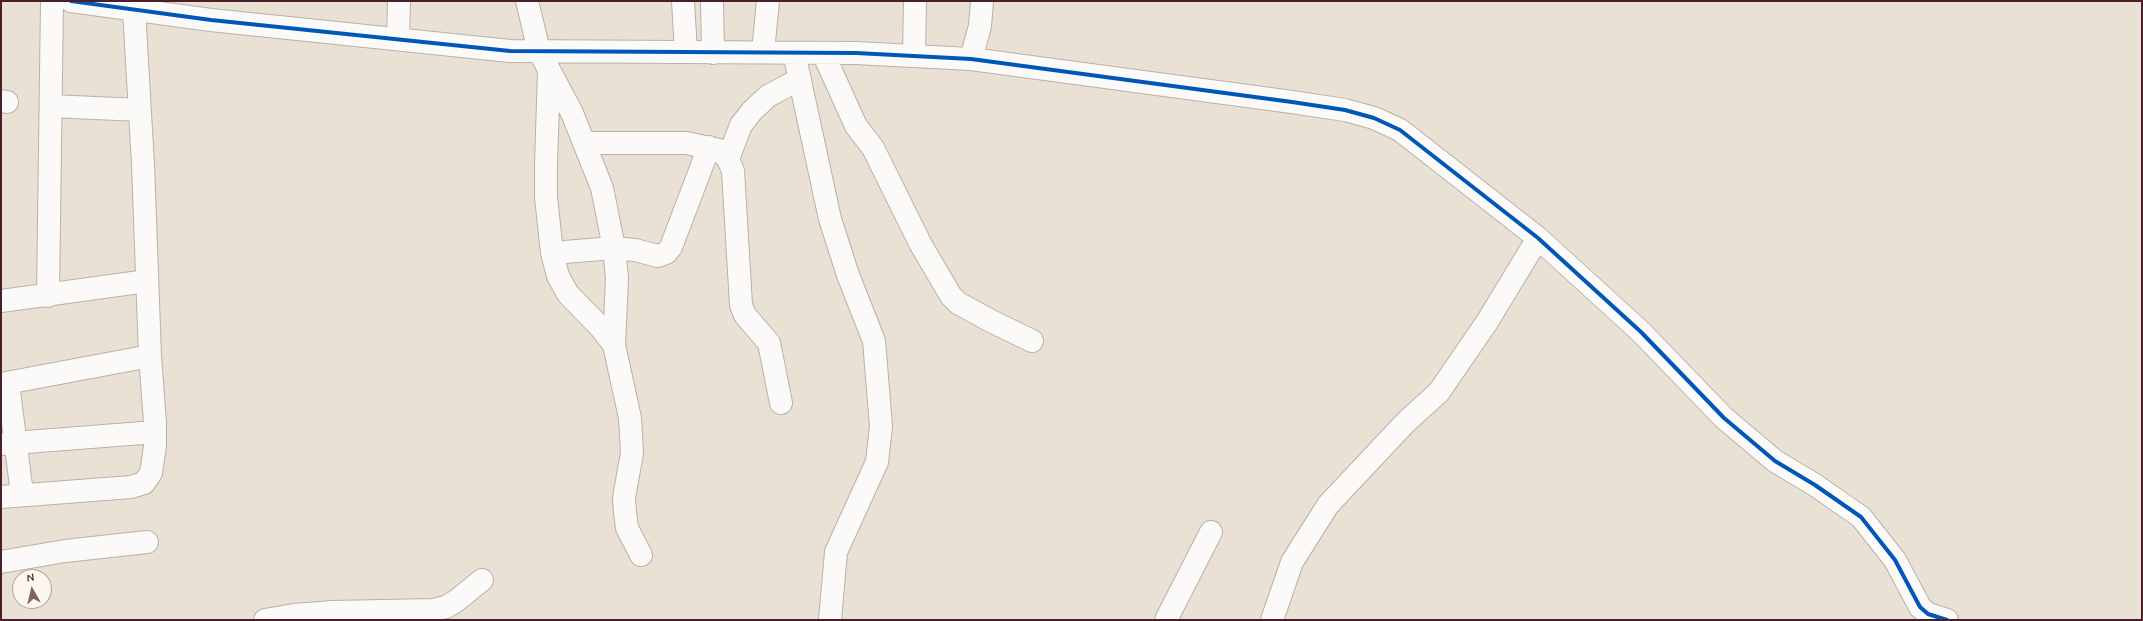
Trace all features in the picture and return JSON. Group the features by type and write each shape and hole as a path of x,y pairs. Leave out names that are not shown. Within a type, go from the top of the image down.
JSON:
{"street":[{"path":"48,296 52,1"},
{"path":"71,1 218,21 510,51 544,61 686,52 914,55 972,59 1292,102 1345,110 1374,118 1400,130 1538,238 1641,332 1724,418 1775,461 1815,485 1861,517 1895,560 1920,607 1928,614 1947,620"},
{"path":"398,40 399,1"},
{"path":"527,1 544,61 572,114 602,188 614,248 616,278 614,344 622,375 630,425 632,453 624,498 625,512 627,528 640,555"},
{"path":"683,1 686,52"},
{"path":"712,1 713,53"},
{"path":"763,52 768,1"},
{"path":"914,1 914,55"},
{"path":"972,59 980,26 982,1"},
{"path":"134,10 140,110 150,356 155,432 154,458 151,473 144,483 131,487 11,496 4,383 150,356"},
{"path":"794,53 830,219 848,275 874,341 881,426 877,462 836,552 830,620"},
{"path":"823,53 856,126 873,148 921,245 951,296 958,303 1032,341"},
{"path":"544,61 546,196 552,253 558,276 568,294 601,328 614,344"},
{"path":"728,159 741,125 752,111 768,96 800,79"},
{"path":"51,106 140,110"},
{"path":"584,143 686,144 719,150 728,159 733,171 741,305 745,316 769,343 781,403"},
{"path":"552,253 614,248 634,250 658,256 666,253 674,240 709,147"},
{"path":"1272,620 1292,562 1328,505 1406,422 1439,392 1487,322 1538,238"},
{"path":"1,301 48,296 147,281"},
{"path":"8,444 155,432"},
{"path":"1166,620 1211,532"},
{"path":"1,562 65,551 147,542"},
{"path":"265,620 294,615 333,612 433,610 446,607 456,601 482,580"}],"cycle path":[{"path":"71,1 211,20 510,51 856,53 971,59 1292,102 1345,110 1374,118 1400,130 1538,238 1641,332 1724,418 1775,461 1815,485 1861,517 1895,560 1920,607 1928,614 1947,620"}]}
